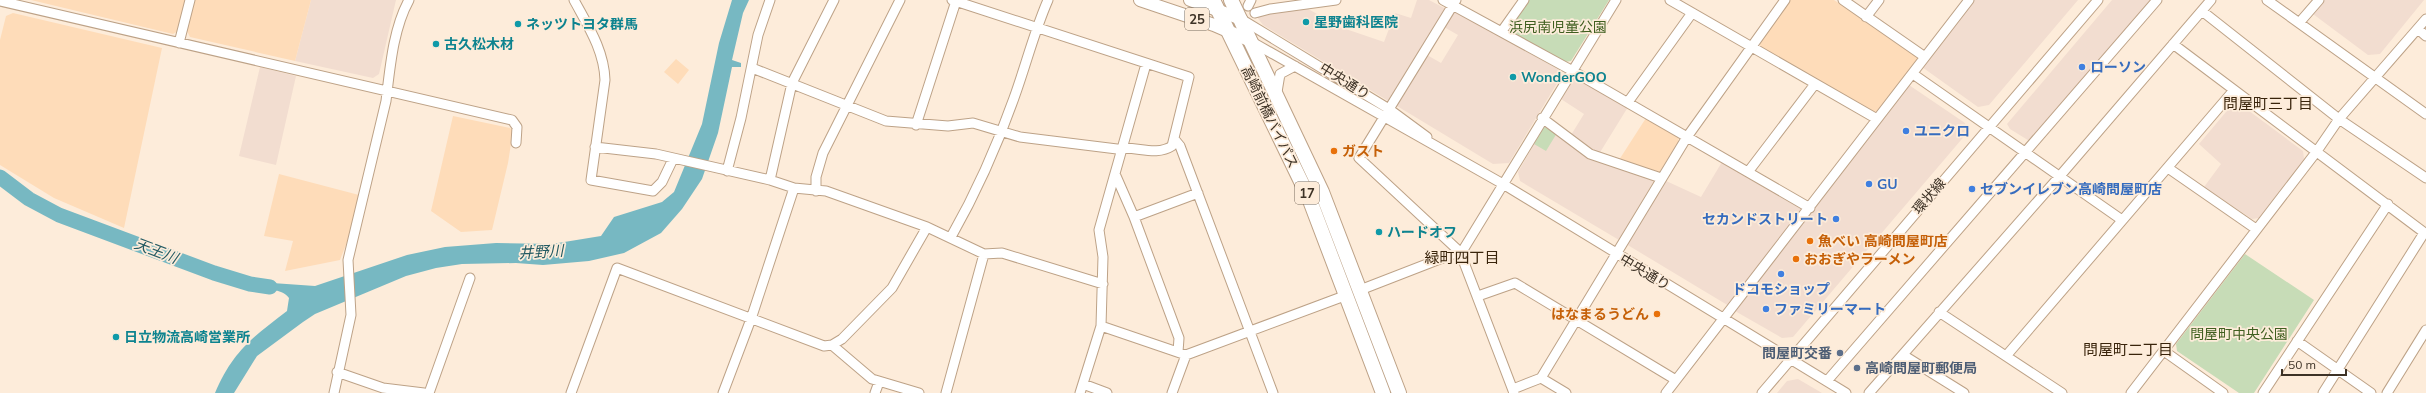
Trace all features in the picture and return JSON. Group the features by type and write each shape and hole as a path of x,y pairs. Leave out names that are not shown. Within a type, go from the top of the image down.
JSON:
{"highway":[{"name":"高崎前橋バイパス","path":"1231,0 1277,94 1322,192 1399,393"},
{"name":"高崎前橋バイパス","path":"1215,4 1309,198 1383,393"}],"main road":[{"name":"25","path":"1140,0 1228,30 1250,41"},
{"name":"25","path":"1191,0 1215,4 1241,19"}],"street":[{"path":"178,43 190,0"},
{"path":"334,393 337,372 351,320 348,260 387,90 402,12 408,0"},
{"path":"574,0 598,45 605,67 605,80 591,180 653,191 662,182 677,160"},
{"path":"723,170 752,68 758,36 770,0"},
{"path":"770,180 792,83 834,0"},
{"path":"816,191 816,177 822,153 900,0"},
{"path":"951,237 969,206 1000,133 1014,98 1036,27 1048,0"},
{"path":"1255,13 1270,9 1336,0"},
{"path":"1443,0 1455,2 1502,31 1628,102 1810,208"},
{"path":"1502,31 1524,0"},
{"path":"1360,290 1460,252 1503,184 1571,70 1616,0"},
{"path":"1670,0 1878,119"},
{"path":"1455,2 1359,158 1460,252 1514,391 1541,378 1687,137 1785,0"},
{"path":"1843,0 1926,57"},
{"path":"1866,17 1879,0"},
{"path":"1666,393 1969,0"},
{"name":"環状線","path":"1762,393 2098,0"},
{"path":"1827,381 2157,0"},
{"path":"1869,393 2059,177 2211,0"},
{"path":"2267,0 2426,114"},
{"path":"2299,23 2319,0"},
{"path":"752,68 886,121 916,124 948,126 973,123 1000,133 1117,149 1165,150 1172,146 1175,140 1189,77 954,1 916,124"},
{"path":"1,2 512,120 517,127 516,143"},
{"path":"2202,11 2339,119 2426,178"},
{"path":"1628,102 1692,13"},
{"name":"中央通り","path":"1241,19 1389,108 1444,150"},
{"path":"2131,393 2317,151 2339,119 2374,76 2426,19"},
{"path":"2418,29 2426,36"},
{"name":"中央通り","path":"1250,41 1503,184 1616,255 1846,393"},
{"path":"2173,44 2388,204 2425,234 2323,393"},
{"path":"1107,393 1082,389 1101,326 1103,257 1099,230 1124,148 1146,64"},
{"path":"1277,94 1280,74 1295,66"},
{"path":"1912,74 1990,126 2059,177 2122,220"},
{"path":"1748,172 1815,84"},
{"path":"2006,356 2234,90"},
{"path":"1542,118 1590,154 1661,178"},
{"path":"1175,140 1180,146 1198,192 1273,393"},
{"path":"595,147 656,154 770,180 794,188 826,191 927,227 951,237 984,254 1002,252 1103,284"},
{"path":"2168,168 2256,229"},
{"path":"1116,176 1134,217 1179,338 1182,354 1172,393"},
{"path":"723,393 751,319 794,188"},
{"path":"1134,217 1198,192"},
{"path":"2263,393 2388,204"},
{"path":"571,393 617,268 824,346 832,345 842,339 892,288 927,227"},
{"path":"946,393 984,254"},
{"path":"429,393 470,278"},
{"path":"1478,296 1515,283 1676,380"},
{"path":"1101,326 1182,354 1347,295"},
{"path":"1940,312 2062,393"},
{"path":"2387,393 2426,330"},
{"path":"2297,341 2370,393"},
{"path":"832,345 879,382 919,393"},
{"path":"2164,351 2223,393"},
{"path":"1903,355 1964,393"},
{"path":"337,372 383,388 424,393"},
{"path":"1541,378 1566,393"},
{"path":"875,393 879,382"}],"shaded area":[{"path":"31,0 187,0 180,30 173,34"},
{"path":"195,0 311,0 295,61 190,37 187,31"},
{"path":"311,0 396,0 379,74 373,78 295,61"},
{"path":"1417,0 1429,0 1446,9 1390,102 1263,25 1257,17 1303,6 1340,27 1384,42 1395,13 1411,18"},
{"path":"1790,0 1834,0 1920,57 1879,111 1873,112 1761,48 1759,42"},
{"path":"1974,0 2078,0 1989,105 1978,107 1922,67"},
{"path":"2112,0 2152,0 2031,142 2010,129 2007,124"},
{"path":"2325,0 2424,0 2380,54 2368,55 2313,14"},
{"path":"1457,12 1561,71 1562,75 1509,163 1493,164 1397,106 1427,55 1441,63 1458,35 1444,27 1452,13"},
{"path":"13,13 162,48 124,228 54,198 0,165 0,40 6,16"},
{"path":"676,59 689,70 678,84 664,72"},
{"path":"260,67 296,76 276,165 239,156"},
{"path":"1577,79 1628,107 1599,154 1588,149 1571,135 1584,114 1561,99 1572,80"},
{"path":"1909,85 1965,123 1967,133 1793,337 1782,338 1735,311"},
{"path":"2241,105 2303,151 2304,159 2259,218 2252,219 2204,187 2221,164 2199,144 2231,106"},
{"path":"453,116 510,128 513,131 508,163 492,230 461,232 431,211"},
{"path":"1646,118 1679,136 1678,142 1659,173 1619,160"},
{"path":"1544,127 1551,129 1583,153 1655,179 1619,240 1520,181 1518,172"},
{"path":"1722,162 1801,207 1802,210 1729,306 1626,244 1664,180 1701,197"},
{"path":"279,174 359,195 352,229 340,260 285,271 293,241 264,236"},
{"path":"1798,379 1822,393 1777,393 1787,381"}],"green space":[{"name":"浜尻南児童公園","path":"1529,0 1609,0 1571,61 1565,62 1509,31 1509,27"},
{"path":"1544,127 1557,133 1546,151 1534,144"},
{"name":"問屋町中央公園","path":"2245,254 2314,300 2254,393 2239,393 2177,351 2176,344"}],"water":[{"name":"井野川","path":"732,0 749,0 743,13 732,60 741,63 741,67 732,67 718,133 702,179 682,209 661,233 624,253 589,261 543,265 516,263 462,264 436,268 406,276 315,314 257,356 234,393 215,393 222,378 237,355 254,337 287,311 289,298 285,294 276,290 259,289 250,284 258,282 315,286 407,255 445,247 496,243 552,244 601,236 614,217 662,202 674,192 702,124 719,43"}],"waterway":[{"name":"天王川","path":"0,177 29,199 59,215 214,273 250,284 270,287"}],"place":[{"name":"星野歯科医院","path":"1306,22"},
{"name":"ネッツトヨタ群馬","path":"518,24"},
{"name":"古久松木材","path":"436,44"},
{"name":"ローソン","path":"2082,67"},
{"name":"WonderGOO","path":"1513,77"},
{"name":"ユニクロ","path":"1906,131"},
{"name":"ガスト","path":"1334,151"},
{"name":"GU","path":"1869,184"},
{"name":"セブンイレブン高崎問屋町店","path":"1972,189"},
{"name":"セカンドストリート","path":"1836,219"},
{"name":"ハードオフ","path":"1379,232"},
{"name":"魚べい 高崎問屋町店","path":"1810,241"},
{"name":"おおぎやラーメン","path":"1796,259"},
{"name":"ドコモショップ","path":"1781,274"},
{"name":"ファミリーマート","path":"1766,309"},
{"name":"はなまるうどん","path":"1657,314"},
{"name":"日立物流高崎営業所","path":"116,337"},
{"name":"問屋町交番","path":"1840,353"},
{"name":"高崎問屋町郵便局","path":"1857,368"}],"district":[{"name":"問屋町三丁目","path":"2268,104"},
{"name":"緑町四丁目","path":"1462,258"},
{"name":"問屋町二丁目","path":"2128,350"}]}
